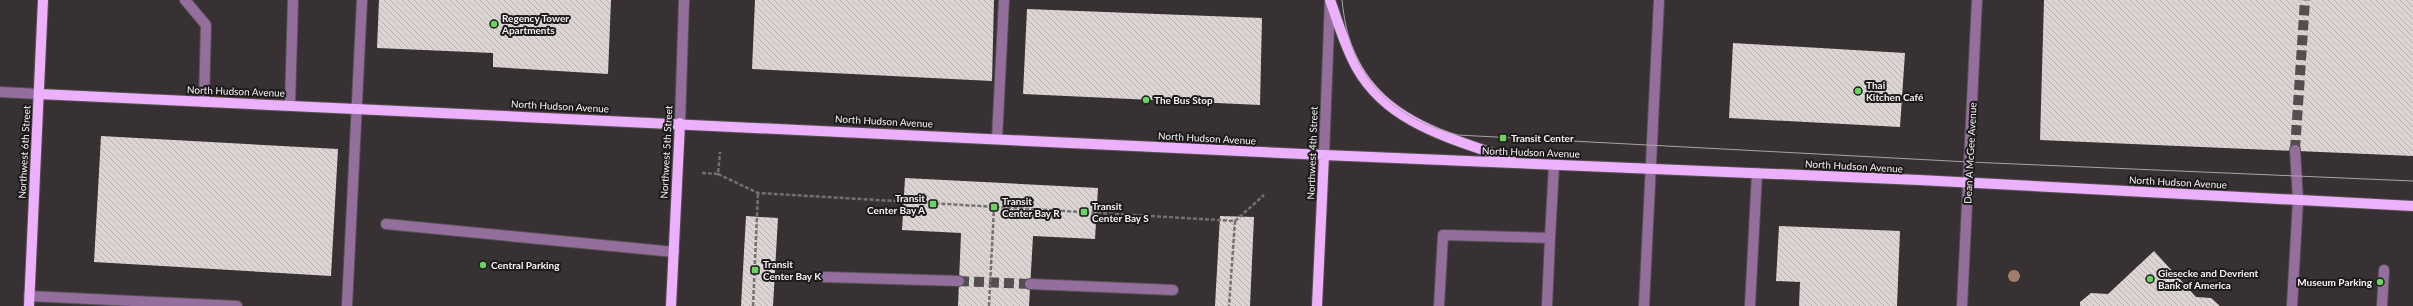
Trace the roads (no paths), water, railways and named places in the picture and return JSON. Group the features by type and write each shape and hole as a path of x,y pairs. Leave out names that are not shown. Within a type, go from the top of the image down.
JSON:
{"main road":[{"name":"Northwest 6th Street","path":"29,301 43,0"},
{"path":"1330,0 1357,68 1387,105 1406,119 1432,131 1521,164"},
{"name":"North Hudson Avenue","path":"39,94 721,125 1324,156 1968,182 2413,206"},
{"name":"Northwest 5th Street","path":"671,306 680,124"},
{"name":"Northwest 4th Street","path":"1317,306 1324,156"}],"street":[{"path":"185,0 206,24 204,102"},
{"path":"290,105 293,0"},
{"path":"346,306 362,0"},
{"name":"Northwest 5th Street","path":"680,124 684,0"},
{"path":"997,139 1004,0"},
{"name":"Northwest 4th Street","path":"1324,156 1330,0"},
{"path":"1644,306 1659,0"},
{"name":"Dean A McGee Avenue","path":"1962,306 1977,0"},
{"name":"North Hudson Avenue","path":"0,92 39,94"},
{"path":"2292,306 2298,200 2295,150"},
{"path":"1547,306 1554,165"},
{"path":"1750,306 1756,173"},
{"path":"386,224 674,252"},
{"path":"1439,306 1443,235 1550,238"},
{"path":"2382,306 2384,270"},
{"path":"824,277 959,281"},
{"path":"1030,284 1173,290"},
{"path":"29,301 237,306"}],"tunnel":[{"path":"2295,150 2305,0"},
{"path":"959,281 1030,284"}],"tram line":[{"path":"1342,0 1346,26 1353,50 1363,70 1376,88 1392,103 1410,116 1433,127 1458,135 1969,162 2413,181"}],"place":[{"name":"Regency Tower Apartments","path":"494,24"},
{"name":"Thai Kitchen Café","path":"1858,91"},
{"name":"The Bus Stop","path":"1146,100"},
{"name":"Transit Center","path":"1503,138"},
{"name":"Transit Center Bay A","path":"933,204"},
{"name":"Transit Center Bay R","path":"994,207"},
{"name":"Transit Center Bay S","path":"1084,212"},
{"name":"Central Parking","path":"483,265"},
{"name":"Transit Center Bay K","path":"755,270"},
{"name":"Giesecke and Devrient Bank of America","path":"2150,279"},
{"name":"Museum Parking","path":"2380,282"}]}
